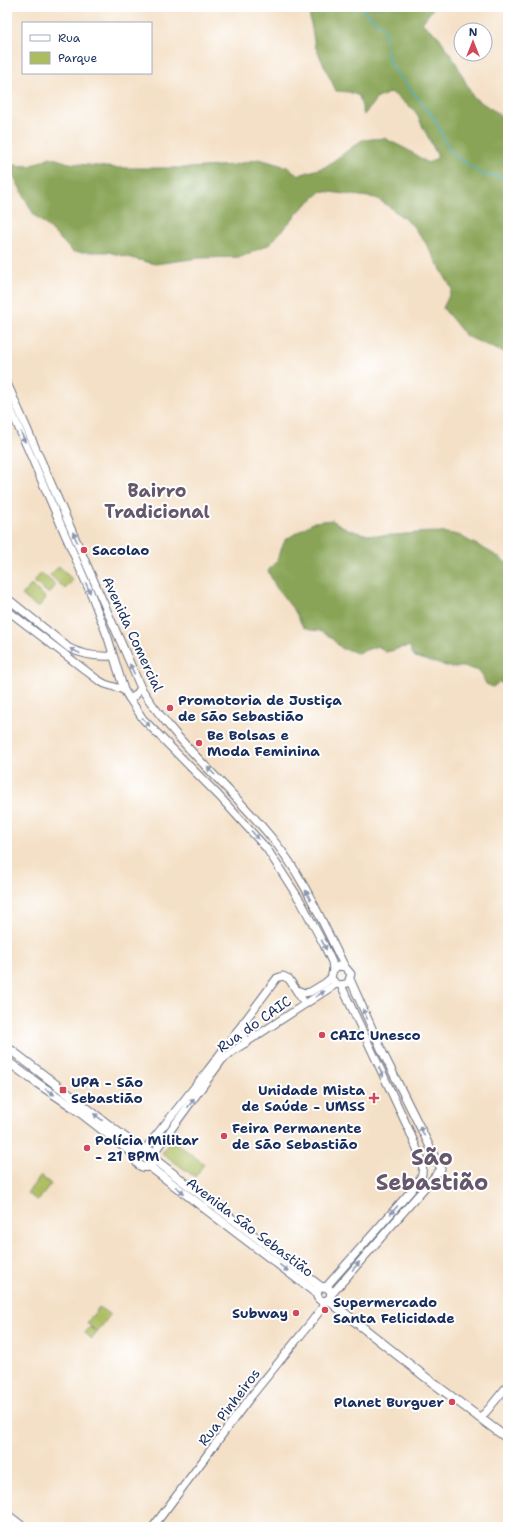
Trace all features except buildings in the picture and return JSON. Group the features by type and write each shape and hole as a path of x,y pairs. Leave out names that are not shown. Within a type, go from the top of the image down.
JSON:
{"main road":[{"path":"7,1047 43,1074 141,1151 152,1160 145,1167 138,1164 141,1151"},
{"path":"7,1061 37,1084 141,1151"},
{"path":"37,1084 41,1080 43,1074"},
{"name":"Avenida São Sebastião","path":"152,1160 321,1289"},
{"path":"328,1299 330,1290 321,1289 317,1297 319,1300 328,1299 481,1416 508,1440"},
{"path":"481,1416 508,1433"}],"street":[{"name":"Avenida Comercial","path":"7,383 10,402 141,688 155,710 176,735 229,790 275,842 294,868 345,967"},
{"name":"Avenida Comercial","path":"64,522 110,645 112,656 124,690 143,719 220,796 267,848 284,874 324,944 332,962 332,974"},
{"path":"7,598 69,648 80,654 91,656 112,656"},
{"path":"19,607 10,612 98,680 124,690"},
{"path":"110,645 113,643 120,644"},
{"path":"129,698 135,696 141,688"},
{"path":"220,796 224,790 229,790"},
{"path":"243,821 249,818 250,814"},
{"path":"314,927 315,920 322,922"},
{"path":"296,990 310,992 325,983 338,966 345,967 350,972 350,980 383,1053 437,1162 442,1169 328,1299"},
{"path":"321,1289 419,1181 422,1174 423,1163 373,1053 332,974"},
{"path":"141,1151 228,1043 277,978 284,976 289,979 305,1004"},
{"path":"339,985 348,983 350,980"},
{"name":"Rua do CAIC","path":"152,1160 218,1065 233,1051 305,1004 339,985"},
{"path":"243,1022 249,1031 257,1036"},
{"path":"236,1031 243,1034 246,1043"},
{"path":"228,1043 233,1051"},
{"path":"373,1053 378,1050 383,1053"},
{"path":"389,1090 396,1093 402,1091"},
{"path":"423,1163 437,1162"},
{"path":"422,1174 433,1180"},
{"name":"Rua Pinheiros","path":"153,1527 249,1399 328,1299"},
{"path":"481,1416 508,1385"},
{"path":"7,1514 24,1527"}],"green space":[{"path":"308,7 434,7 422,23 439,37 453,58 453,62 456,63 473,97 496,112 508,123 508,353 466,336 443,308 452,289 425,242 412,225 376,198 322,191 302,208 270,244 241,257 199,258 155,264 108,252 73,252 34,215 13,175 13,165 30,166 50,157 69,163 116,168 190,168 233,165 259,159 287,167 299,175 325,167 362,140 384,138 408,150 428,163 438,157 415,111 391,92 376,99 364,115 359,96 349,92 336,91 315,46"},
{"path":"332,520 348,529 364,534 395,535 441,532 458,535 491,552 508,564 508,690 505,685 499,682 493,687 486,684 480,671 465,667 450,667 415,657 411,652 411,647 404,647 385,652 378,646 357,653 342,649 329,636 320,631 310,630 303,627 296,613 276,587 268,571 277,560 285,540 314,522"},
{"path":"59,566 73,580 65,589 50,575"},
{"path":"41,573 56,585 49,594 34,582"},
{"path":"31,585 46,598 38,608 22,595"},
{"path":"171,1139 204,1164 195,1177 162,1153"},
{"path":"41,1176 51,1184 38,1201 27,1193"},
{"path":"99,1307 110,1315 92,1339 85,1333 90,1327 95,1330 87,1323"}],"waterway":[{"path":"363,7 363,10 384,28 389,63 435,119 451,153 483,175 508,177"}],"place":[{"name":"Sacolao","path":"84,550"},
{"name":"Promotoria de Justiça de São Sebastião","path":"170,708"},
{"name":"Be Bolsas e Moda Feminina","path":"199,743"},
{"name":"CAIC Unesco","path":"322,1035"},
{"name":"UPA - São Sebastião","path":"63,1090"},
{"name":"Unidade Mista de Saúde - UMSS","path":"374,1098"},
{"name":"Feira Permanente de São Sebastião","path":"224,1136"},
{"name":"Polícia Militar - 21 BPM","path":"87,1148"},
{"name":"Supermercado Santa Felicidade","path":"325,1310"},
{"name":"Subway","path":"296,1313"},
{"name":"Planet Burguer","path":"452,1402"}],"district":[{"name":"Bairro Tradicional","path":"157,501"},
{"name":"São Sebastião","path":"432,1170"}]}
